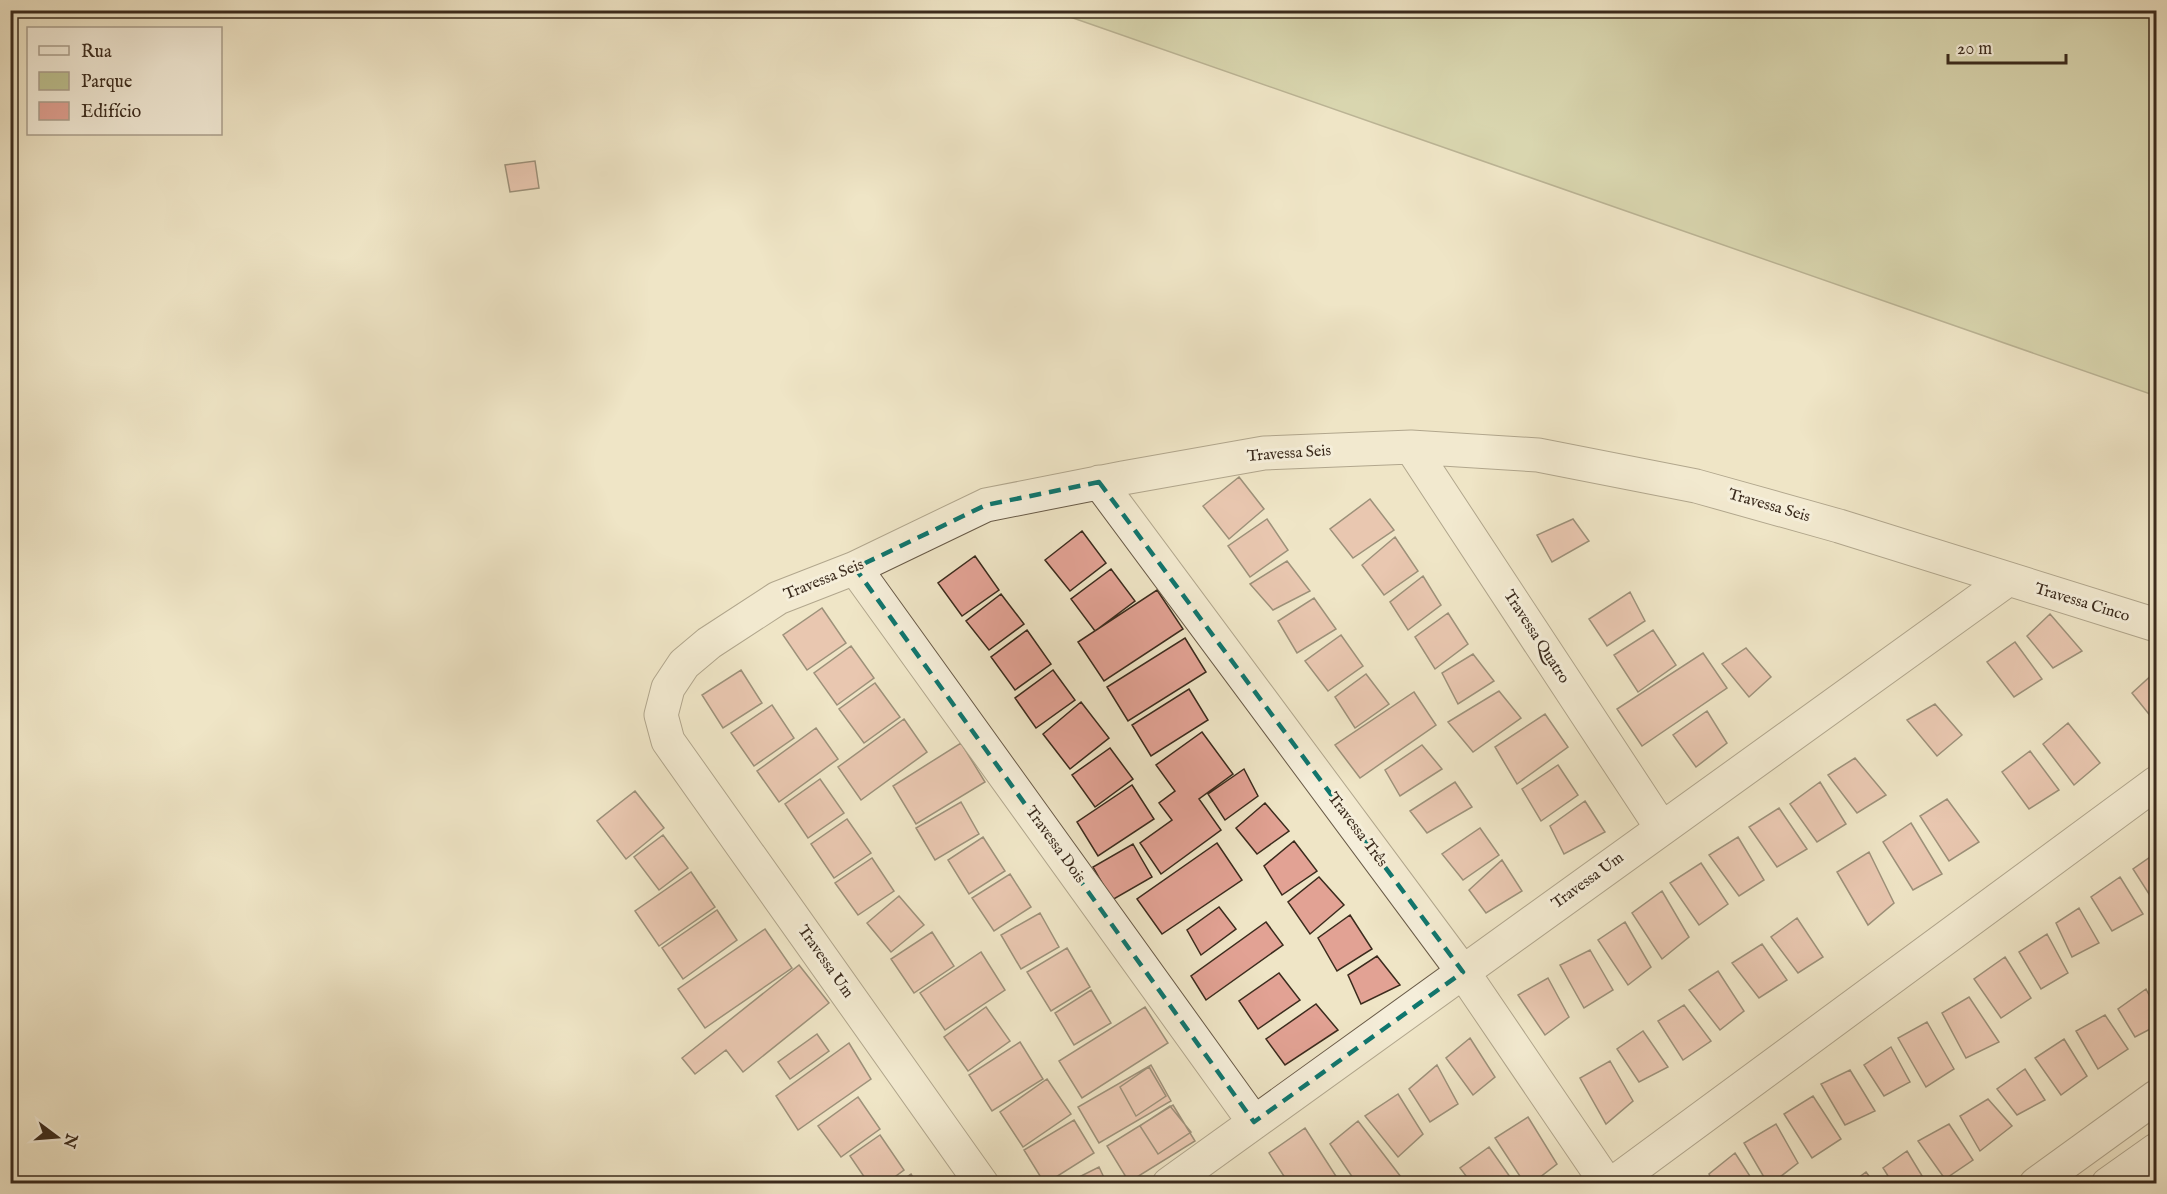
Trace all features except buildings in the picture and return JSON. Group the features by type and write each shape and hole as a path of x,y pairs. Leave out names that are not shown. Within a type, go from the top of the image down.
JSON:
{"street":[{"name":"Travessa Seis","path":"668,741 661,715 668,688 684,664 709,643 778,598 855,568 986,505 1099,482 1264,453 1411,447 1538,455 1696,486 1839,526 2007,580"},
{"name":"Travessa Quatro","path":"1411,447 1661,827"},
{"name":"Travessa Três","path":"1099,482 1463,972 1607,1184"},
{"name":"Travessa Dois","path":"855,568 1254,1122"},
{"name":"Travessa Cinco","path":"2007,580 2157,625"},
{"name":"Travessa Um","path":"1169,1184 1661,827 2007,580"},
{"name":"Travessa Um","path":"668,741 982,1184"},
{"path":"1611,1184 2157,783"},
{"path":"2036,1184 2157,1097"},
{"path":"2108,1184 2157,1150"}],"highlighted area":[{"path":"1099,482 1463,972 1254,1122 855,568 986,505"}],"green space":[{"path":"1053,11 2156,11 2156,396"}]}
